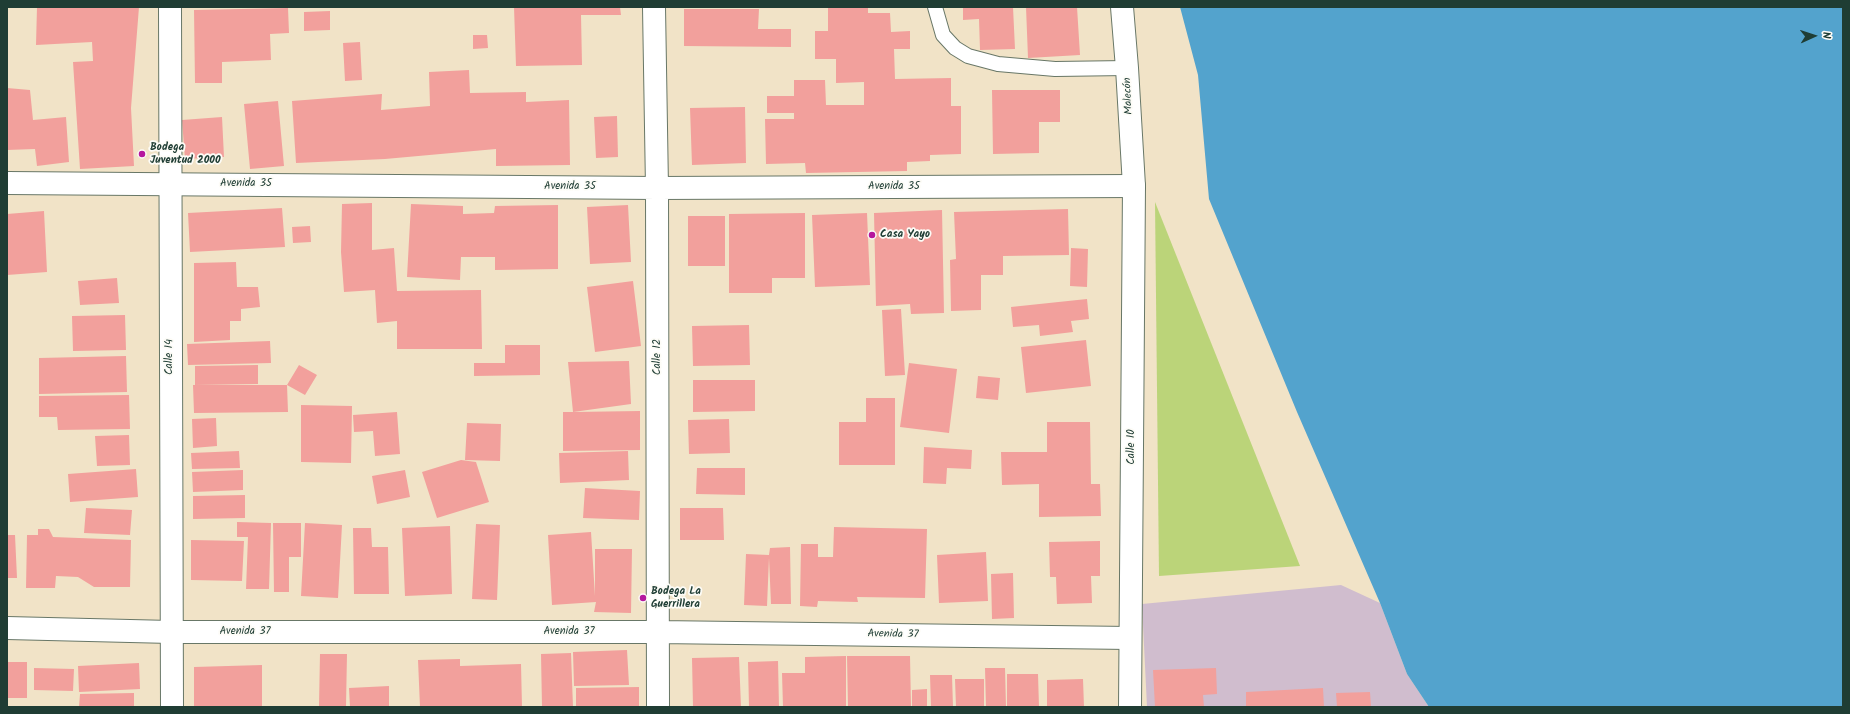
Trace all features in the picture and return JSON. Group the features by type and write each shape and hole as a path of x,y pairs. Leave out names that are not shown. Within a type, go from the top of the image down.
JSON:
{"street":[{"name":"Calle 14","path":"170,7 172,707"},
{"name":"Calle 12","path":"654,7 657,188 658,707"},
{"name":"Malecón","path":"1122,7 1134,186"},
{"name":"Avenida 35","path":"7,183 657,188 1134,186"},
{"name":"Calle 10","path":"1130,707 1134,186"},
{"name":"Avenida 37","path":"7,628 171,632 658,632 1130,638"}],"lane":[{"path":"935,7 943,35 955,48 968,56 998,64 1055,69 1127,68"}],"shaded area":[{"path":"1341,585 1380,603 1407,674 1429,707 1147,707 1142,604"}],"green space":[{"path":"1155,202 1300,566 1159,576"}],"water":[{"path":"1180,7 1843,7 1843,707 1429,707 1407,674 1380,603 1297,412 1209,199 1198,75"}],"building":[{"path":"37,7 139,7 131,108 134,166 80,169 73,62 93,61 92,42 36,45"},
{"path":"514,7 620,7 621,15 581,15 582,65 516,66"},
{"path":"828,7 868,7 868,13 890,13 891,32 910,31 910,49 894,49 895,79 951,78 951,106 961,106 961,154 930,155 930,161 907,162 907,171 806,173 805,163 766,164 765,119 794,119 794,113 767,113 767,96 794,96 794,80 825,80 826,105 864,105 864,82 836,83 836,59 815,59 815,31 828,31"},
{"path":"963,7 1013,7 1015,49 980,50 979,19 963,20"},
{"path":"1026,7 1077,7 1080,55 1028,58"},
{"path":"288,8 289,33 270,34 271,60 222,62 222,83 195,83 194,10"},
{"path":"684,9 759,9 758,29 791,29 791,47 684,46"},
{"path":"330,11 330,30 304,31 304,12"},
{"path":"473,35 487,35 488,48 473,49"},
{"path":"360,42 362,80 345,81 343,43"},
{"path":"469,70 470,93 526,92 526,102 569,100 570,165 496,166 496,149 385,159 296,163 292,101 382,94 381,110 430,106 429,72"},
{"path":"7,88 30,90 33,120 66,117 69,162 37,166 35,149 7,150"},
{"path":"992,90 1060,90 1060,122 1039,122 1039,153 993,154"},
{"path":"278,101 284,166 250,169 244,104"},
{"path":"745,107 746,163 692,165 690,108"},
{"path":"617,116 618,157 596,158 594,117"},
{"path":"222,117 224,157 185,159 182,120"},
{"path":"372,203 372,250 394,248 397,291 481,290 482,349 397,349 397,321 377,323 375,290 344,292 341,252 342,204"},
{"path":"411,204 463,206 463,214 494,213 495,206 558,205 558,269 495,270 495,257 461,257 460,280 407,277"},
{"path":"628,205 631,262 590,264 587,207"},
{"path":"282,208 285,247 190,252 188,213"},
{"path":"1068,209 1069,255 1003,256 1003,275 981,275 981,310 951,311 950,260 956,259 954,212"},
{"path":"942,210 944,313 911,314 910,304 876,306 874,213"},
{"path":"44,211 47,272 7,275 7,214"},
{"path":"805,213 805,278 772,278 772,293 729,293 729,214"},
{"path":"867,213 870,285 815,287 812,215"},
{"path":"688,216 725,216 725,266 688,266"},
{"path":"310,226 311,242 293,243 292,227"},
{"path":"1071,248 1088,249 1087,287 1070,286"},
{"path":"236,262 237,287 258,287 260,307 241,309 241,321 230,321 230,340 194,342 194,263"},
{"path":"117,278 119,303 80,305 78,281"},
{"path":"633,281 641,346 595,352 587,287"},
{"path":"1087,299 1089,319 1071,321 1073,332 1040,336 1039,325 1013,327 1011,307"},
{"path":"901,309 905,375 885,376 882,310"},
{"path":"125,315 126,350 73,351 72,316"},
{"path":"749,325 750,365 693,366 692,326"},
{"path":"1086,340 1091,386 1026,393 1021,347"},
{"path":"270,341 271,363 188,365 187,344"},
{"path":"505,345 540,345 540,375 474,376 474,363 505,363"},
{"path":"126,356 127,392 39,394 39,358"},
{"path":"629,361 631,404 573,412 568,362"},
{"path":"909,363 957,369 949,433 900,427"},
{"path":"258,365 258,384 195,385 195,366"},
{"path":"299,365 317,375 305,395 287,385"},
{"path":"978,376 1000,378 998,400 976,398"},
{"path":"693,380 755,380 755,411 693,412"},
{"path":"193,385 287,385 288,412 194,413"},
{"path":"129,395 130,429 58,430 57,417 39,417 39,396"},
{"path":"866,398 895,398 895,465 839,465 839,422 866,422"},
{"path":"301,405 352,406 351,463 301,462"},
{"path":"640,411 640,450 563,451 563,412"},
{"path":"397,412 400,454 375,456 373,431 354,432 353,415"},
{"path":"216,418 217,446 193,448 192,419"},
{"path":"729,419 730,453 689,454 688,420"},
{"path":"1047,422 1090,422 1091,484 1100,484 1101,516 1039,517 1039,484 1002,485 1001,452 1047,452"},
{"path":"467,423 501,424 500,461 465,460"},
{"path":"129,435 130,465 97,466 95,436"},
{"path":"924,447 972,450 971,469 947,468 946,484 923,483"},
{"path":"239,451 240,468 192,469 191,453"},
{"path":"628,451 629,480 560,483 559,453"},
{"path":"461,460 476,462 489,502 437,518 422,472"},
{"path":"697,468 745,468 745,495 696,494"},
{"path":"136,469 138,497 70,502 68,474"},
{"path":"243,470 243,490 193,492 192,472"},
{"path":"405,470 410,497 377,504 372,476"},
{"path":"585,488 640,491 639,520 583,518"},
{"path":"245,495 245,518 193,519 193,496"},
{"path":"86,508 132,510 130,535 84,533"},
{"path":"680,508 723,508 724,540 680,540"},
{"path":"237,522 271,523 269,589 246,589 248,537 237,537"},
{"path":"273,523 301,523 301,557 289,557 289,592 274,592"},
{"path":"305,523 342,525 338,598 301,596"},
{"path":"476,524 500,525 497,600 472,599"},
{"path":"450,526 452,594 405,596 402,528"},
{"path":"834,527 927,529 925,598 857,597 858,602 818,601 817,607 800,606 801,544 818,544 818,557 833,557"},
{"path":"353,528 371,528 372,547 388,547 389,594 354,594"},
{"path":"38,529 49,529 53,537 131,540 130,587 94,587 78,577 56,576 55,588 26,588 27,535 38,535"},
{"path":"591,532 595,596 595,549 632,549 631,613 594,612 596,602 552,605 548,535"},
{"path":"7,535 15,535 17,578 7,578"},
{"path":"191,540 244,541 242,581 191,580"},
{"path":"1100,541 1100,576 1091,576 1092,603 1057,604 1056,577 1050,577 1049,542"},
{"path":"790,547 791,604 771,604 769,558 767,606 744,605 746,554 769,555 770,548"},
{"path":"986,552 988,601 939,603 937,555"},
{"path":"1013,573 1014,618 992,619 991,574"},
{"path":"627,650 629,685 574,686 573,652"},
{"path":"571,653 573,707 542,707 541,654"},
{"path":"320,654 347,654 346,706 319,706"},
{"path":"846,656 846,707 783,707 782,673 805,673 805,657"},
{"path":"847,656 910,656 911,707 848,707"},
{"path":"739,657 741,707 693,707 692,658"},
{"path":"460,659 460,666 521,664 522,707 420,707 418,660"},
{"path":"778,661 779,707 749,707 748,662"},
{"path":"7,662 27,662 27,698 7,698"},
{"path":"139,663 140,689 79,692 78,666"},
{"path":"262,665 262,707 194,707 194,667"},
{"path":"34,668 74,669 73,691 34,690"},
{"path":"985,668 1005,668 1006,707 986,707"},
{"path":"1216,668 1217,694 1203,695 1204,707 1155,707 1153,670"},
{"path":"1007,674 1038,674 1039,707 1007,707"},
{"path":"930,675 952,675 953,707 931,707"},
{"path":"955,679 984,679 984,707 956,707"},
{"path":"1083,679 1084,707 1047,707 1047,680"},
{"path":"389,686 389,707 350,707 349,688"},
{"path":"639,687 639,707 576,707 576,688"},
{"path":"1323,688 1324,707 1246,707 1246,692"},
{"path":"927,689 927,707 912,707 912,690"},
{"path":"1370,692 1371,707 1337,707 1336,693"},
{"path":"134,693 134,707 79,707 80,694"}],"place":[{"name":"Bodega Juventud 2000","path":"142,154"},
{"name":"Casa Yayo","path":"872,235"},
{"name":"Bodega La Guerrillera","path":"643,598"}]}
